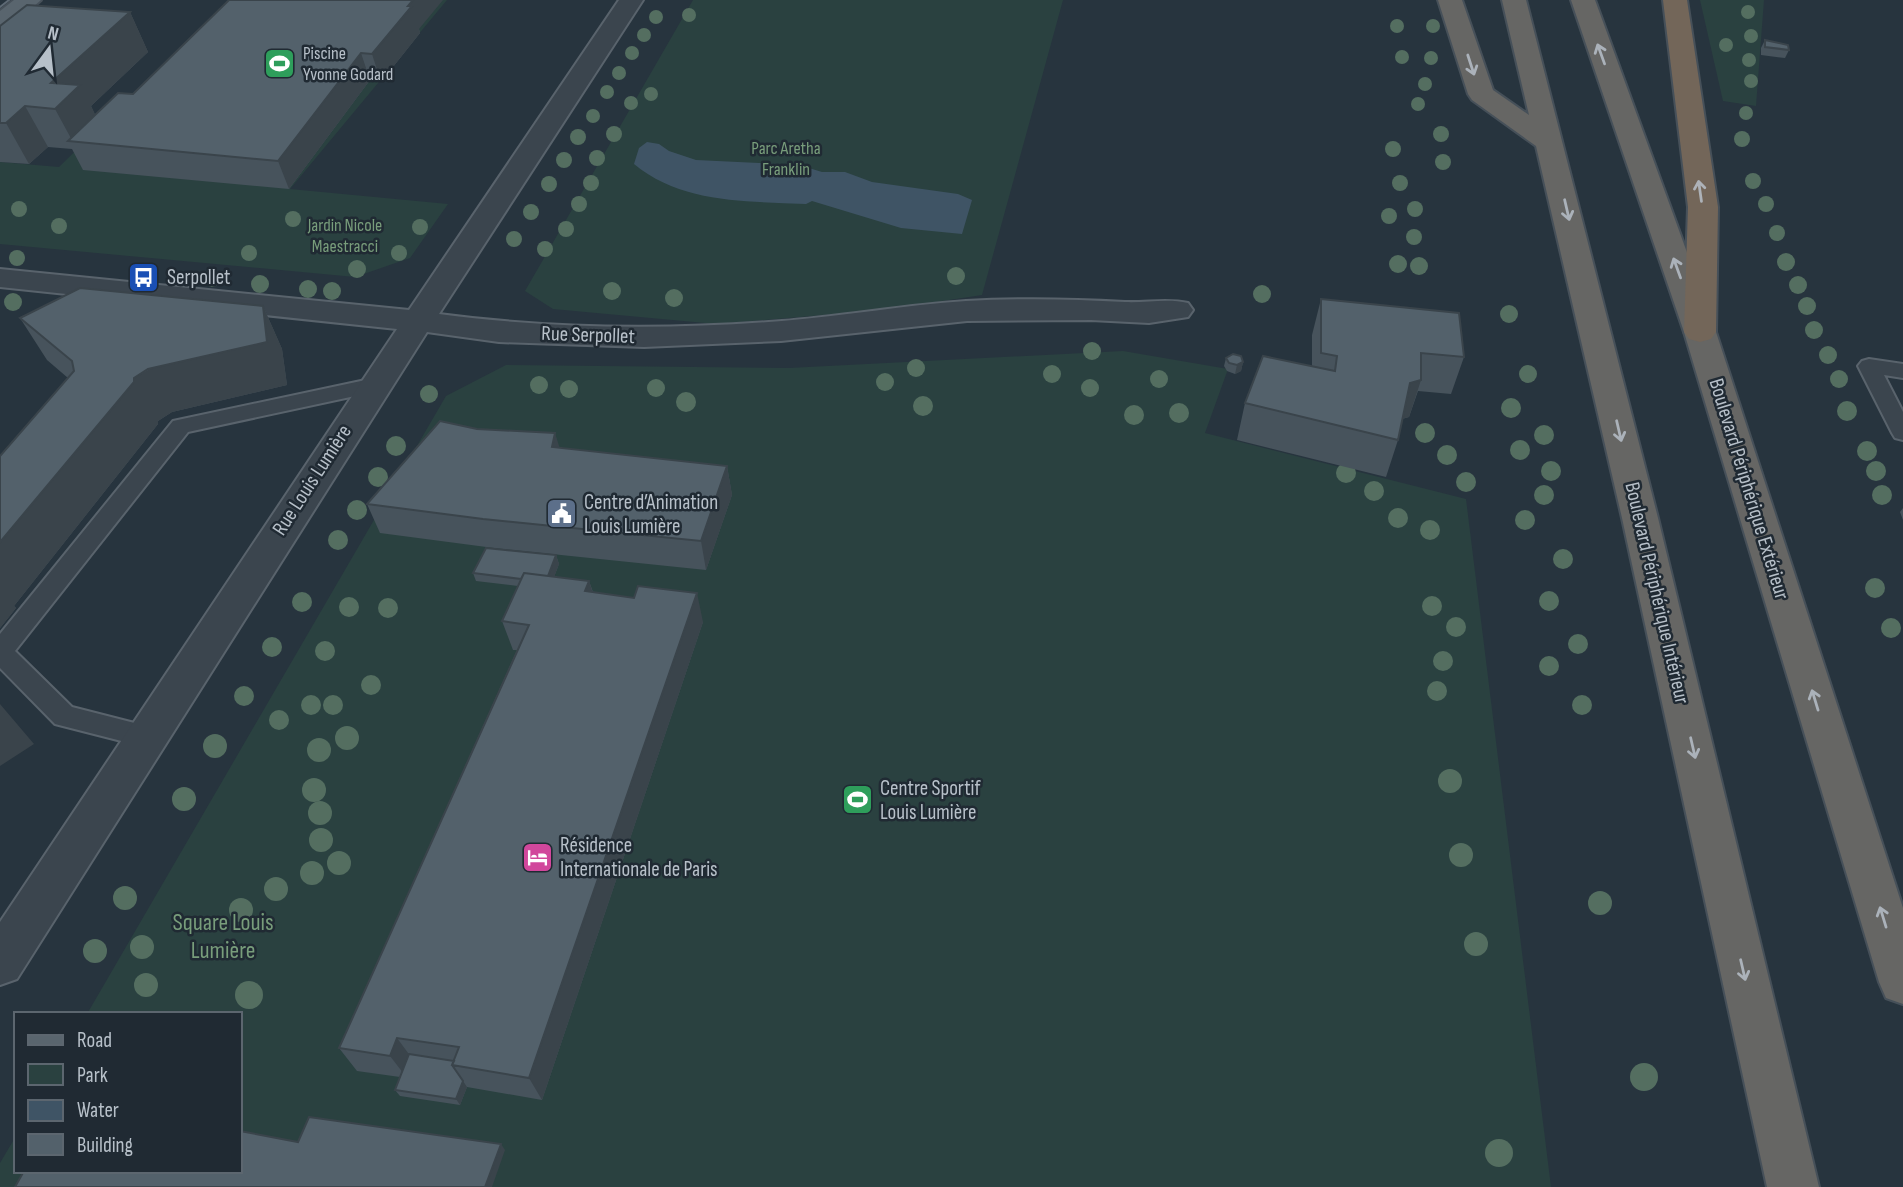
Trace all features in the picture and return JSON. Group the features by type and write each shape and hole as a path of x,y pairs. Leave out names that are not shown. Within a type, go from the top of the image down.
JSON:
{"highway":[{"path":"1450,0 1481,94 1551,144"},
{"name":"Boulevard Périphérique Intérieur","path":"1514,0 1643,531 1793,1187"},
{"path":"1675,0 1703,207 1700,332"},
{"name":"Boulevard Périphérique Extérieur","path":"1585,2 1700,332 1903,982"}],"main road":[{"path":"0,23 29,0"}],"street":[{"name":"Rue Louis Lumière","path":"0,963 145,736 631,0"},
{"name":"Rue Serpollet","path":"0,278 419,321 499,332 644,337 781,331 967,311 1091,310 1149,313 1177,310"}],"lane":[{"path":"1903,371 1869,366 1903,433"},
{"path":"145,736 64,716 0,652 181,426 375,385"}],"green space":[{"name":"Jardin Nicole Maestracci","path":"229,0 447,0 290,189 448,204 410,258 355,277 0,244 0,162 59,167"},
{"name":"Parc Aretha Franklin","path":"693,0 1063,0 982,295 883,310 716,324 553,309 525,291"},
{"path":"1700,0 1764,0 1756,106 1723,101"},
{"name":"Centre Sportif Louis Lumière","path":"1123,351 1228,369 1205,433 1466,499 1551,1187 0,1187 0,1163 14,1139 14,1173 242,1173 242,1012 88,1012 446,396 506,365 789,368"}],"water":[{"path":"647,142 659,144 669,151 696,160 799,165 822,172 845,172 872,182 958,194 972,200 962,234 901,228 812,201 806,204 716,198 673,187 634,164 639,148"}],"building":[{"name":"Piscine Yvonne Godard","path":"229,0 413,0 408,6 412,6 372,54 361,53 278,161 68,141 118,93 133,94"},
{"path":"27,5 130,12 51,83 80,85 55,109 25,106 6,123 0,123 0,26"},
{"path":"1765,40 1788,45 1789,50 1765,47"},
{"path":"80,288 263,306 267,342 148,369 134,378 134,382 0,542 0,456 74,371 72,361 20,318"},
{"path":"1321,299 1459,313 1464,357 1421,353 1421,380 1410,383 1398,440 1245,403 1263,356 1335,371 1337,356 1321,353"},
{"path":"1233,354 1241,356 1243,362 1237,365 1229,363 1226,358"},
{"name":"Centre d’Animation Louis Lumière","path":"440,421 477,429 555,433 552,447 727,466 701,541 483,519 367,504"},
{"path":"486,548 556,555 548,576 524,573 521,579 473,573"},
{"name":"Résidence Internationale de Paris","path":"524,573 589,581 585,591 634,598 638,586 697,593 529,1078 452,1065 459,1047 397,1038 390,1056 339,1048 529,625 502,621"},
{"path":"409,1054 454,1061 452,1065 463,1081 456,1099 395,1090"},
{"path":"309,1117 501,1144 485,1187 15,1187 23,1173 242,1173 242,1131 298,1142"}],"tram line":[{"path":"0,7 9,0"}],"place":[{"name":"Piscine Yvonne Godard","path":"280,63"},
{"name":"Serpollet","path":"144,277"},
{"name":"Centre d’Animation Louis Lumière","path":"561,514"},
{"name":"Centre Sportif Louis Lumière","path":"857,800"},
{"name":"Résidence Internationale de Paris","path":"537,857"}],"park label":[{"name":"Square Louis Lumière","path":"223,936"}]}
